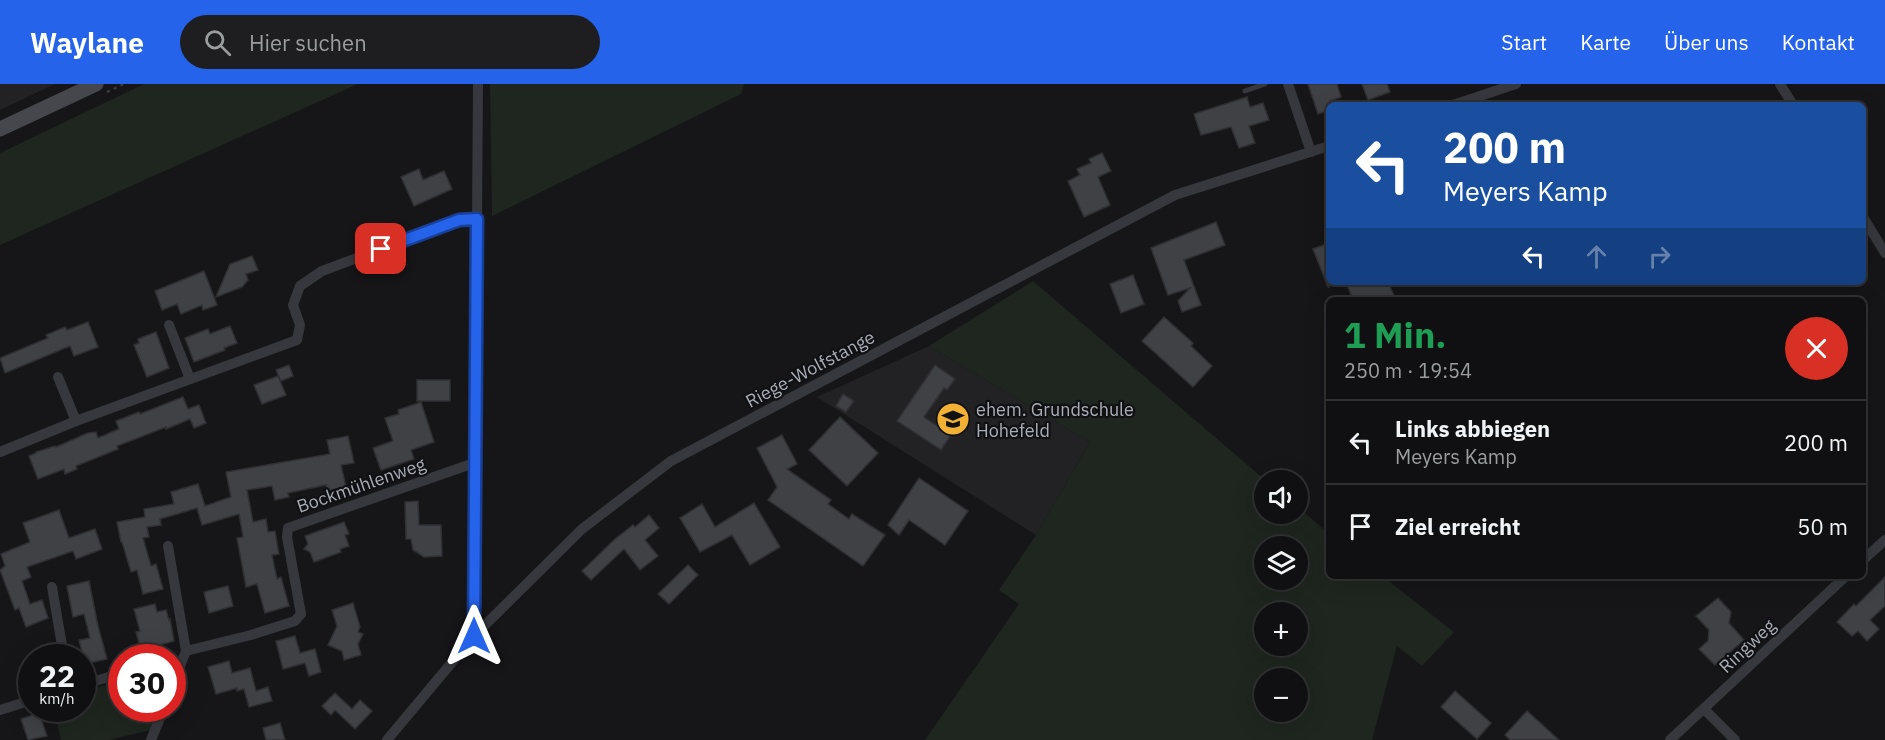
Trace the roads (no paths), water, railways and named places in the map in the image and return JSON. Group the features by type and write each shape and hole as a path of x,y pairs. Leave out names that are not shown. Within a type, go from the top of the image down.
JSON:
{"main road":[{"path":"0,129 96,84"}],"street":[{"path":"474,636 478,84"},
{"path":"1288,84 1311,152"},
{"path":"1462,102 1516,84"},
{"path":"1780,84 1791,102"},
{"name":"Riege-Wolfstange","path":"387,740 474,636 582,529 670,461 1175,195 1326,147"},
{"path":"0,452 76,421 297,340 300,326 293,305 300,286 322,271 459,220 477,219"},
{"path":"1866,222 1885,253"},
{"path":"169,325 190,380"},
{"path":"58,377 76,421"},
{"name":"Bockmühlenweg","path":"186,656 296,621 301,614 287,537 288,528 474,463"},
{"path":"1866,557 1885,540"},
{"path":"168,546 178,644"},
{"name":"Ringweg","path":"1670,740 1843,579"},
{"path":"52,587 62,644"},
{"path":"0,710 18,704"},
{"path":"1704,709 1735,740"},
{"path":"151,740 158,722"}],"lane":[{"path":"1245,91 1265,84"}],"place":[{"name":"ehem. Grundschule Hohefeld","path":"953,419"}]}
